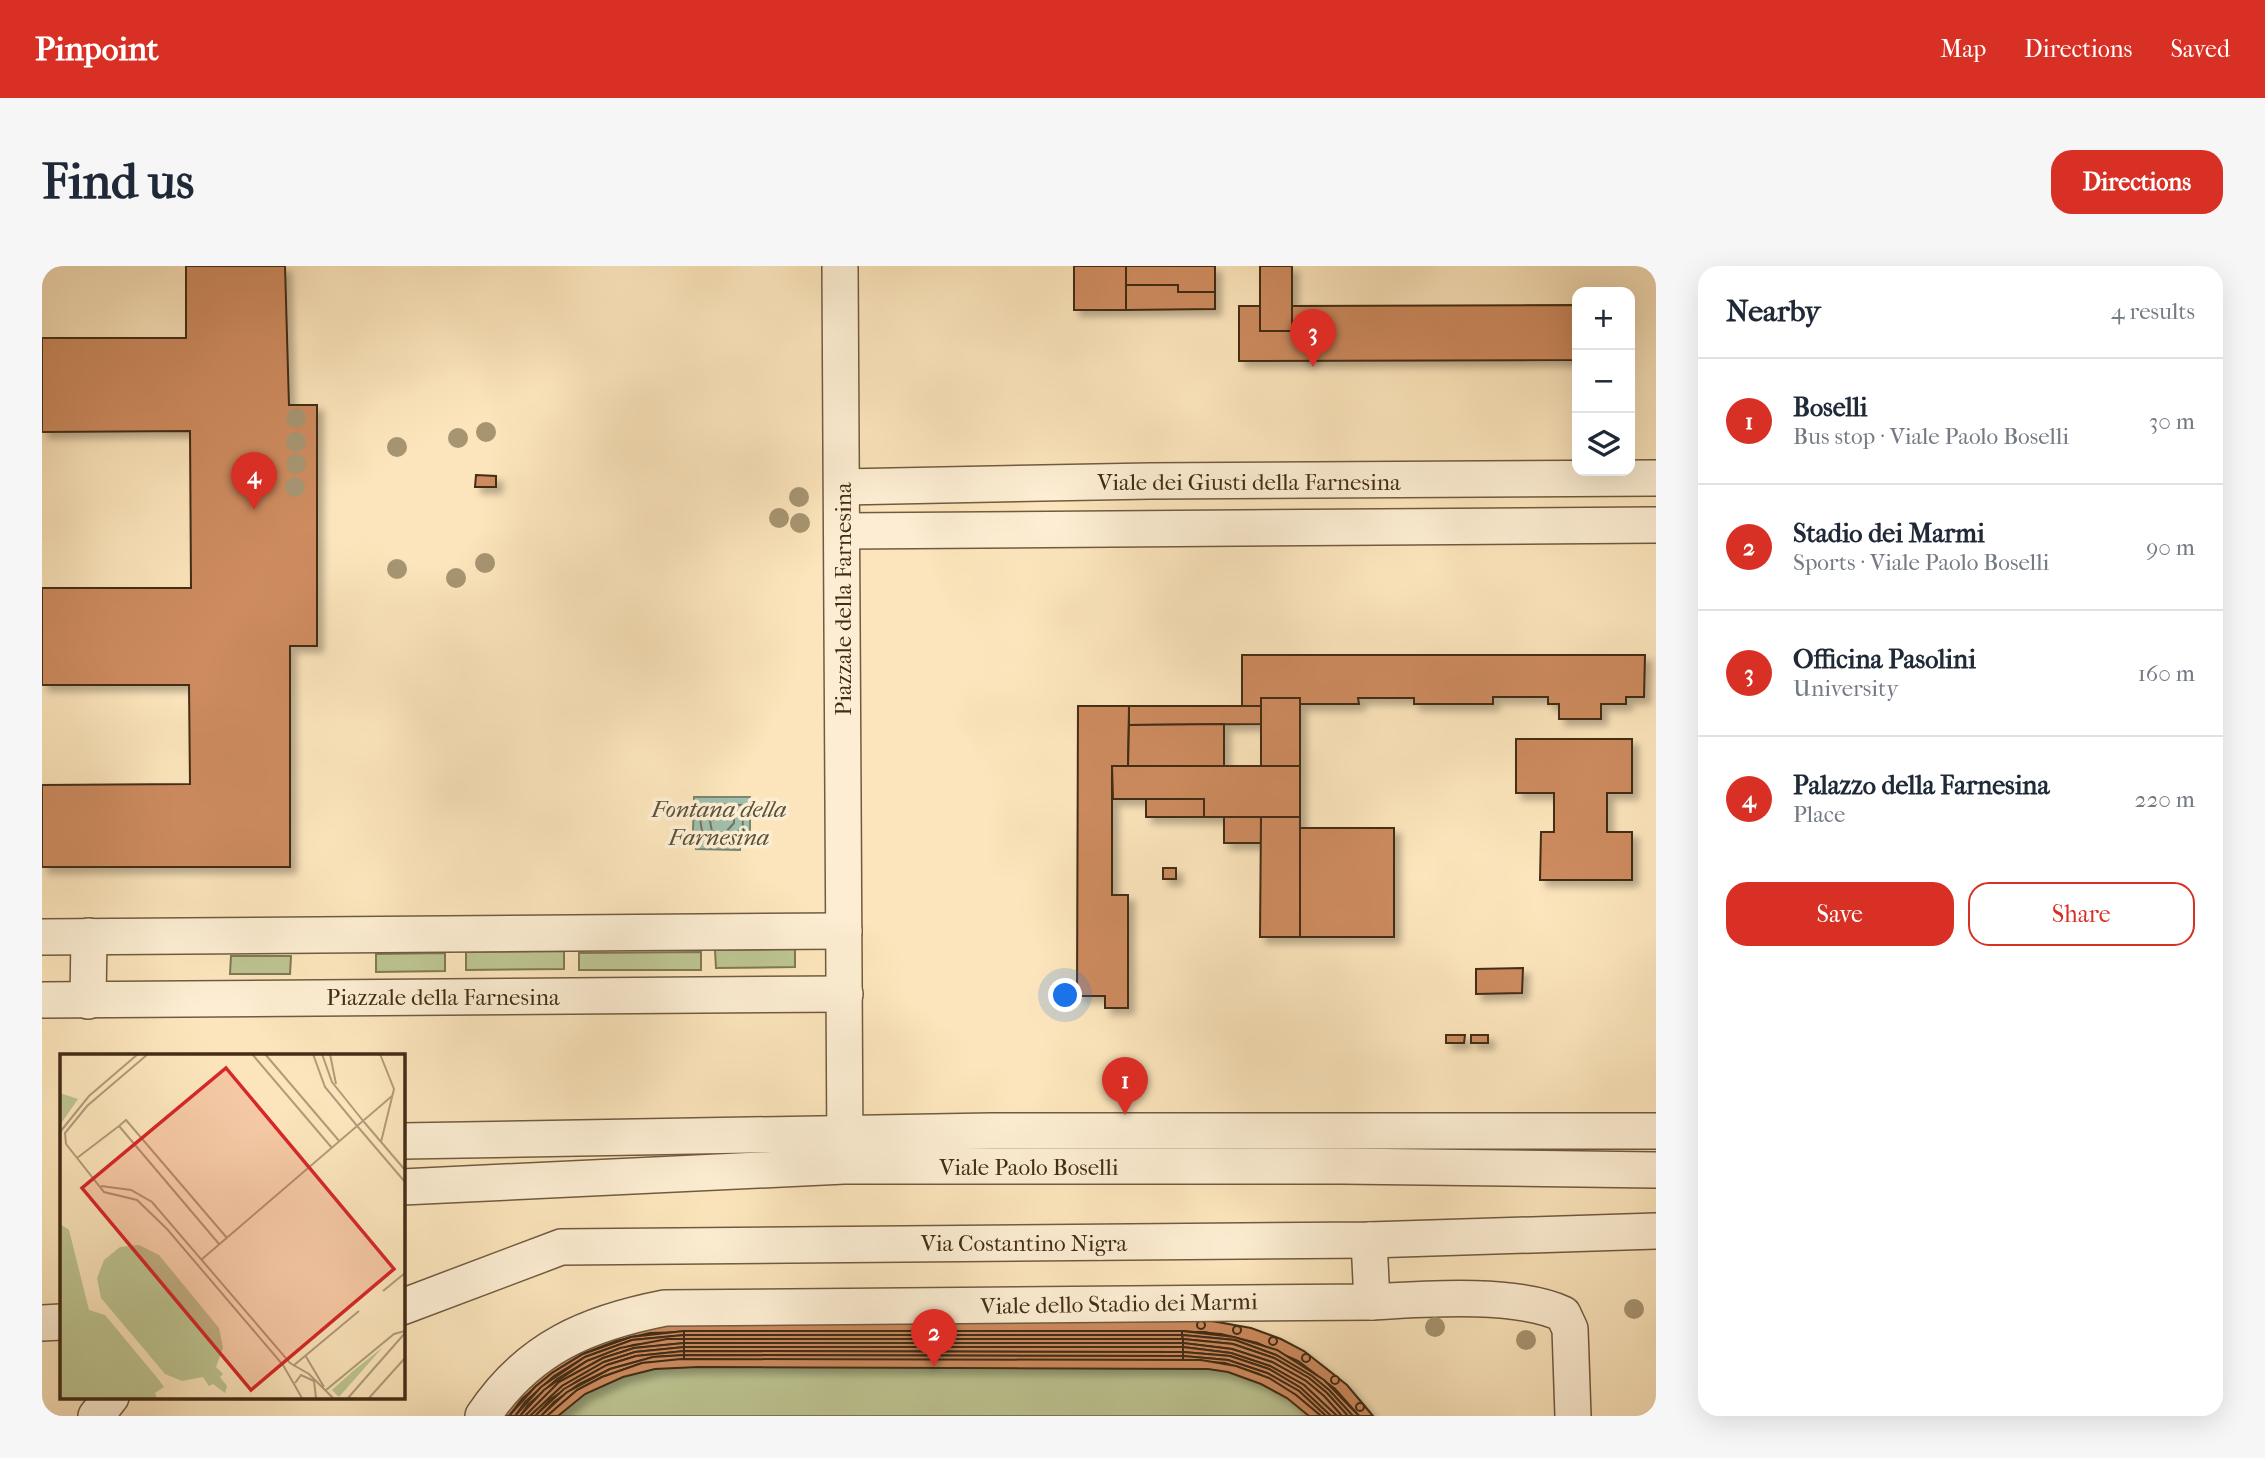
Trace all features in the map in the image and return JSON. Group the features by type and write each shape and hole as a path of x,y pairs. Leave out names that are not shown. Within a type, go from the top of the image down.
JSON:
{"street":[{"name":"Piazzale della Farnesina","path":"841,266 845,1150"},
{"name":"Viale dei Giusti della Farnesina","path":"842,487 1150,481 1656,478"},
{"path":"1150,481 1150,528"},
{"path":"1412,481 1413,526"},
{"name":"Viale dei Giusti della Farnesina","path":"843,531 1656,525"},
{"path":"42,937 844,931"},
{"path":"88,1000 89,936"},
{"name":"Piazzale della Farnesina","path":"42,1000 845,994"},
{"path":"991,1131 992,1168"},
{"name":"Viale Paolo Boselli","path":"404,1187 845,1150 991,1131 1656,1131"},
{"name":"Viale Paolo Boselli","path":"404,1141 845,1150 992,1168 1343,1166 1656,1170"},
{"name":"Via Costantino Nigra","path":"404,1306 562,1247 1369,1240 1656,1231"},
{"path":"1369,1240 1372,1302"},
{"name":"Viale dello Stadio dei Marmi","path":"483,1416 516,1375 536,1357 568,1336 629,1314 665,1307 1480,1299 1541,1307 1563,1314 1570,1329 1573,1416"},
{"path":"42,1322 60,1322"},
{"path":"96,1416 110,1398"}],"green space":[{"path":"795,949 795,967 716,968 715,950"},
{"path":"564,951 564,969 466,970 466,952"},
{"path":"701,952 701,970 579,970 579,953"},
{"path":"445,953 445,971 376,972 376,954"},
{"path":"231,956 291,956 290,974 230,974"},
{"path":"1206,1320 1256,1332 1300,1351 1338,1378 1373,1416 496,1416 603,1332"}],"water":[{"name":"Fontana della Farnesina","path":"694,797 750,797 750,838 740,838 740,850 696,849 696,832 693,831"}],"building":[{"path":"186,266 285,266 289,405 317,405 317,646 290,646 290,867 42,867 42,785 190,784 189,685 42,685 42,588 191,588 190,431 42,432 42,338 186,338"},
{"path":"1074,266 1126,266 1126,310 1074,310"},
{"path":"1126,266 1215,266 1215,292 1178,292 1178,285 1126,285"},
{"path":"1260,266 1292,266 1292,331 1260,331"},
{"path":"1126,285 1178,285 1178,292 1215,292 1215,309 1126,310"},
{"path":"1572,305 1572,360 1239,361 1239,306 1260,306 1260,331 1292,331 1292,306"},
{"path":"476,475 496,476 496,487 475,487"},
{"path":"1242,655 1645,655 1644,697 1626,697 1626,704 1601,704 1601,719 1559,719 1559,704 1548,704 1548,697 1493,697 1493,704 1414,704 1414,698 1358,698 1359,704 1300,704 1300,698 1261,698 1261,706 1242,706"},
{"path":"1261,698 1300,698 1300,766 1261,766"},
{"path":"1078,706 1129,706 1128,767 1112,766 1112,895 1128,895 1128,1008 1105,1008 1105,996 1077,996"},
{"path":"1129,706 1261,706 1261,724 1129,725"},
{"path":"1224,724 1224,766 1128,767 1129,725"},
{"path":"1516,739 1632,739 1632,793 1607,793 1607,832 1632,832 1632,880 1540,880 1541,832 1554,832 1554,793 1516,793"},
{"path":"1112,766 1300,766 1300,817 1204,817 1204,799 1113,799"},
{"path":"1146,799 1204,799 1204,817 1146,817"},
{"path":"1224,817 1261,817 1261,843 1224,843"},
{"path":"1261,817 1300,817 1300,937 1260,937"},
{"path":"1300,828 1394,828 1394,937 1300,937"},
{"path":"1163,868 1176,868 1176,879 1163,879"},
{"path":"1523,968 1522,993 1476,994 1476,969"},
{"path":"1446,1035 1465,1035 1464,1043 1446,1043"},
{"path":"1471,1035 1488,1035 1488,1043 1471,1043"},
{"path":"1206,1320 1251,1328 1304,1351 1347,1385 1373,1416 1359,1416 1335,1389 1298,1361 1257,1343 1221,1334 1182,1331 723,1331 650,1333 616,1341 583,1354 552,1373 522,1399 509,1416 496,1416 533,1374 632,1324"},
{"path":"1201,1321 1205,1325 1201,1329 1197,1325"},
{"path":"1237,1326 1241,1330 1237,1334 1233,1330"},
{"path":"684,1331 1205,1332 1257,1343 1298,1361 1335,1389 1359,1416 1321,1416 1296,1395 1269,1378 1236,1366 1201,1360 695,1359 630,1366 590,1382 565,1399 547,1416 509,1416 535,1387 583,1354 631,1337"},
{"path":"684,1331 684,1335 632,1340 585,1357 554,1376 525,1402 515,1416 509,1416 535,1387 583,1354 631,1337"},
{"path":"684,1331 1182,1331 1182,1335 684,1335"},
{"path":"1182,1331 1234,1337 1277,1350 1324,1380 1359,1416 1353,1416 1312,1376 1276,1355 1235,1340 1182,1335"},
{"path":"684,1335 684,1339 633,1345 587,1361 557,1379 528,1405 520,1416 515,1416 541,1387 585,1357 632,1340"},
{"path":"684,1335 1182,1335 1183,1339 684,1339"},
{"path":"1182,1335 1235,1340 1276,1355 1312,1376 1353,1416 1348,1416 1309,1378 1274,1358 1233,1344 1183,1339"},
{"path":"1273,1337 1277,1341 1273,1345 1269,1341"},
{"path":"667,1339 684,1339 684,1343 634,1348 603,1358 559,1382 525,1416 520,1416 544,1390 587,1361 620,1348"},
{"path":"684,1339 1183,1339 1183,1343 684,1343"},
{"path":"1183,1339 1233,1344 1274,1358 1309,1378 1348,1416 1342,1416 1306,1381 1272,1362 1232,1349 1183,1343"},
{"path":"684,1343 684,1347 635,1352 604,1362 562,1386 530,1416 525,1416 559,1382 603,1358 634,1348"},
{"path":"684,1343 1183,1343 1183,1347 684,1347"},
{"path":"1183,1343 1232,1349 1272,1362 1306,1381 1342,1416 1337,1416 1304,1385 1270,1366 1231,1353 1183,1347"},
{"path":"684,1347 684,1351 636,1356 607,1365 577,1381 551,1399 535,1416 530,1416 562,1386 604,1362 635,1352"},
{"path":"684,1347 1183,1347 1183,1352 684,1351"},
{"path":"1183,1347 1231,1353 1270,1366 1304,1385 1337,1416 1331,1416 1301,1388 1269,1369 1230,1356 1183,1352"},
{"path":"684,1351 684,1355 653,1357 610,1369 579,1384 554,1402 541,1416 535,1416 564,1389 607,1365 636,1356"},
{"path":"684,1351 1183,1352 1183,1356 684,1355"},
{"path":"1183,1352 1230,1356 1269,1369 1301,1388 1331,1416 1326,1416 1299,1391 1267,1373 1228,1360 1183,1356"},
{"path":"1306,1354 1310,1358 1306,1362 1302,1358"},
{"path":"684,1355 684,1360 642,1363 602,1377 577,1390 547,1416 541,1416 567,1392 610,1369 653,1357"},
{"path":"684,1355 1183,1356 1183,1360 684,1360"},
{"path":"1183,1356 1228,1360 1267,1373 1299,1391 1326,1416 1321,1416 1296,1395 1259,1374 1225,1363 1183,1360"},
{"path":"681,1359 1201,1360 1236,1366 1269,1378 1296,1395 1321,1416 1309,1416 1287,1398 1261,1384 1228,1372 1208,1369 698,1367 655,1369 623,1377 585,1394 558,1416 547,1416 577,1390 602,1377 642,1363"},
{"path":"1335,1376 1339,1380 1335,1384 1331,1380"},
{"path":"1360,1403 1364,1407 1360,1411 1356,1407"}],"place":[{"name":"Officina Pasolini","path":"1313,367"},
{"name":"Palazzo della Farnesina","path":"254,510"},
{"name":"Boselli","path":"1125,1115"},
{"name":"Stadio dei Marmi","path":"934,1367"}]}
